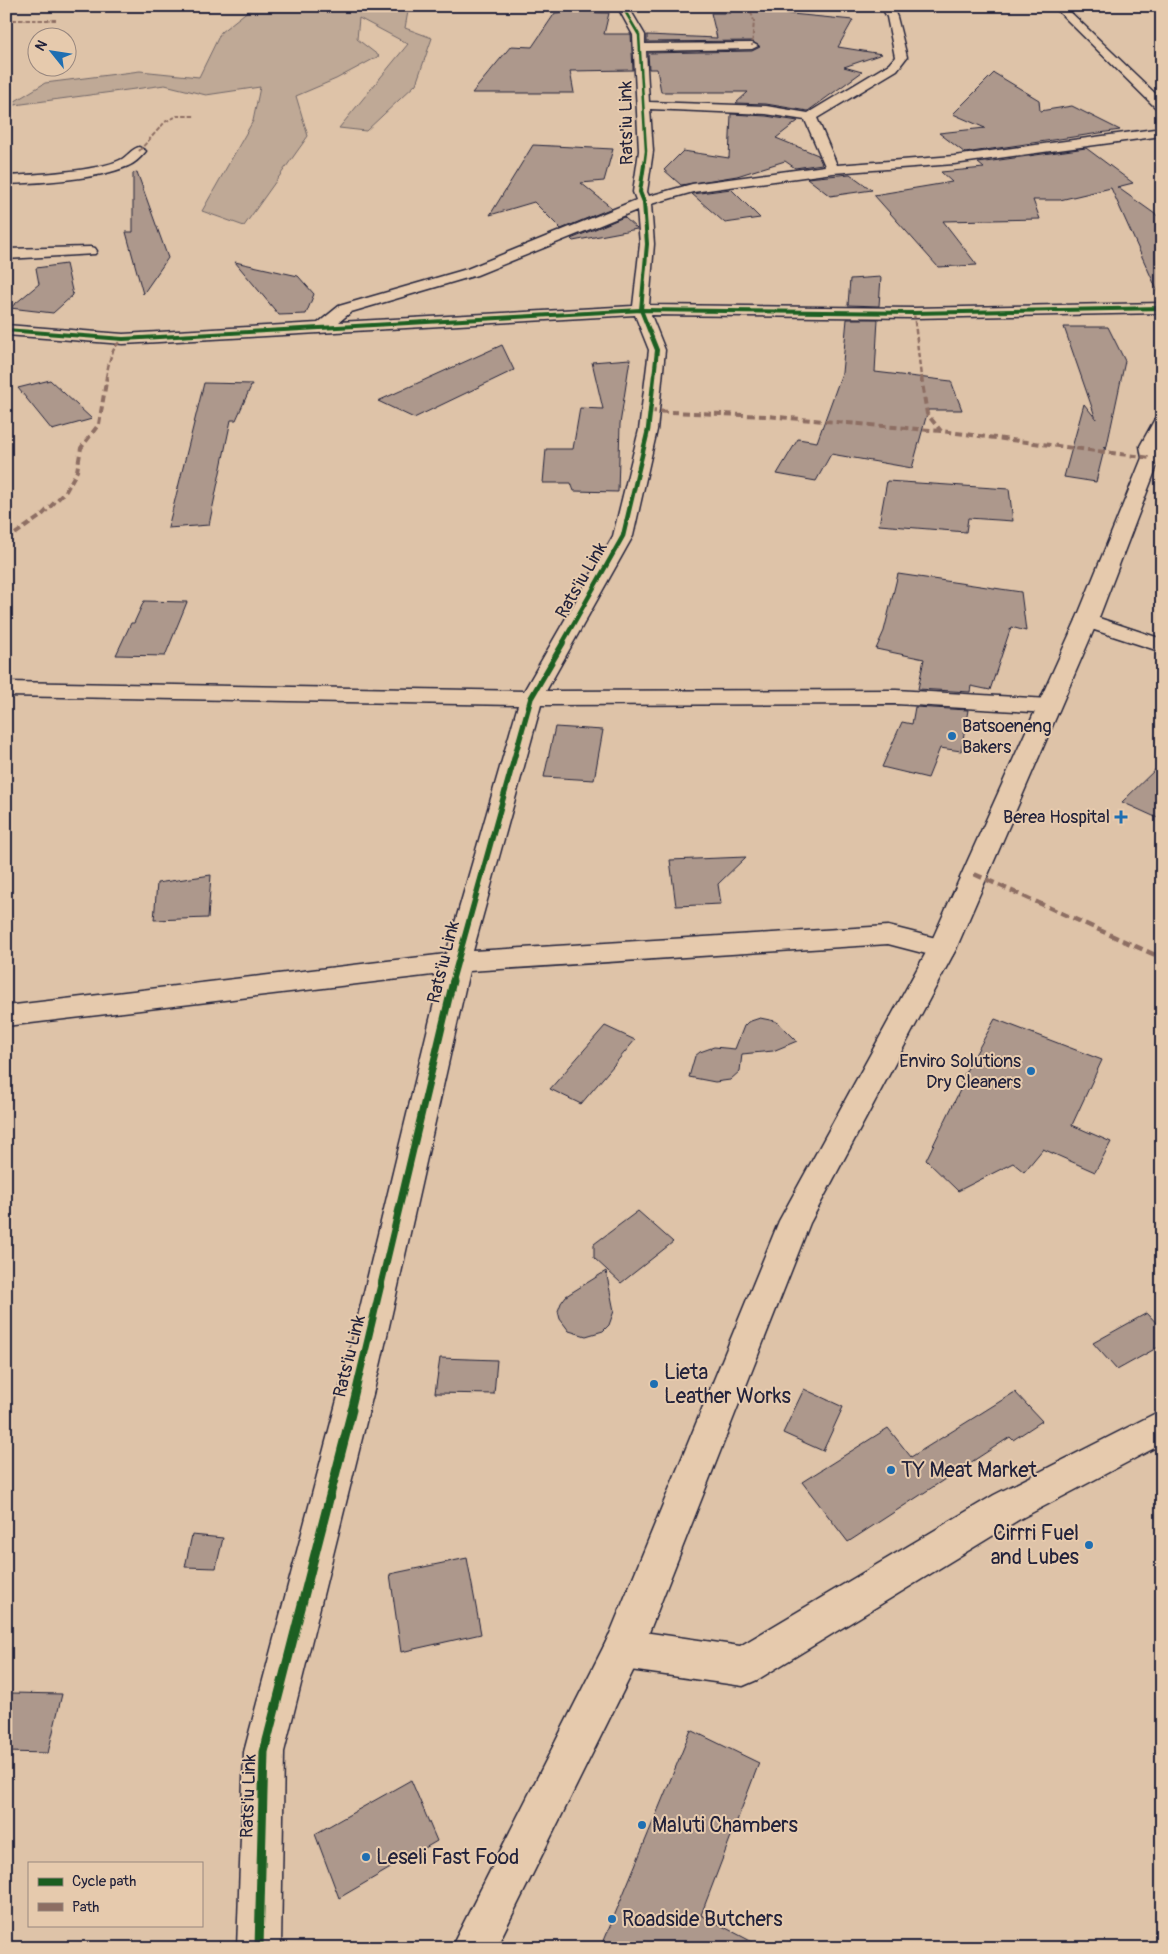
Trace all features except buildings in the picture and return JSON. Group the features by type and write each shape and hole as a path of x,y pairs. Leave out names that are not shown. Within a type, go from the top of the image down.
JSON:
{"street":[{"name":"Rats'iu Link","path":"259,1948 264,1752 364,1362 457,962 532,698 623,536 648,430 657,350 641,310 647,244 644,202 640,192 646,150 639,35 622,6"},
{"path":"642,105 766,110 810,117 893,67 901,57 892,17 886,6"},
{"path":"1058,6 1162,107"},
{"path":"639,48 752,46"},
{"path":"810,117 825,155 834,169"},
{"path":"323,327 345,309 472,272 644,202 692,188 834,169 954,160 1162,132"},
{"path":"6,180 31,179 93,171 125,163 139,151"},
{"path":"6,254 90,251"},
{"path":"6,330 123,340 641,310 914,313 1162,308"},
{"path":"473,1948 623,1649 795,1220 942,948 1087,620 1158,438"},
{"path":"1087,620 1162,646"},
{"path":"6,689 532,698 896,697 1049,706"},
{"path":"6,1016 457,962 888,935 942,948"},
{"path":"623,1649 743,1666 1007,1506 1162,1426"}],"shaded area":[{"path":"254,6 409,6 405,28 432,38 416,84 366,131 339,128 408,44 359,18 357,39 379,56 336,79 296,96 308,136 244,226 202,211 253,121 260,87 206,95 165,85 7,106 45,83 140,71 199,77 221,32"}],"marked path":[{"path":"749,6 754,21 752,46"},
{"path":"6,20 56,20"},
{"path":"139,151 165,122 177,116 196,116"},
{"path":"914,313 917,352 927,414 941,431"},
{"path":"6,540 41,516 66,491 77,471 81,448 99,424 109,361 117,343 123,339"},
{"path":"649,411 766,416 941,431 1151,458"},
{"path":"974,874 1162,958"}],"cycle path":[{"path":"259,1948 264,1752 364,1362 457,962 531,698 623,536 648,430 657,350 641,310 647,244 644,202 640,192 646,151 639,35 622,6"},
{"path":"6,330 123,339 641,310 914,313 1162,308"}],"place":[{"name":"Batsoeneng Bakers","path":"952,736"},
{"name":"Berea Hospital","path":"1121,817"},
{"name":"Enviro Solutions Dry Cleaners","path":"1031,1071"},
{"name":"Lieta Leather Works","path":"654,1384"},
{"name":"TY Meat Market","path":"891,1470"},
{"name":"Cirrri Fuel and Lubes","path":"1089,1545"},
{"name":"Maluti Chambers","path":"642,1825"},
{"name":"Leseli Fast Food","path":"366,1857"},
{"name":"Roadside Butchers","path":"612,1919"}]}
